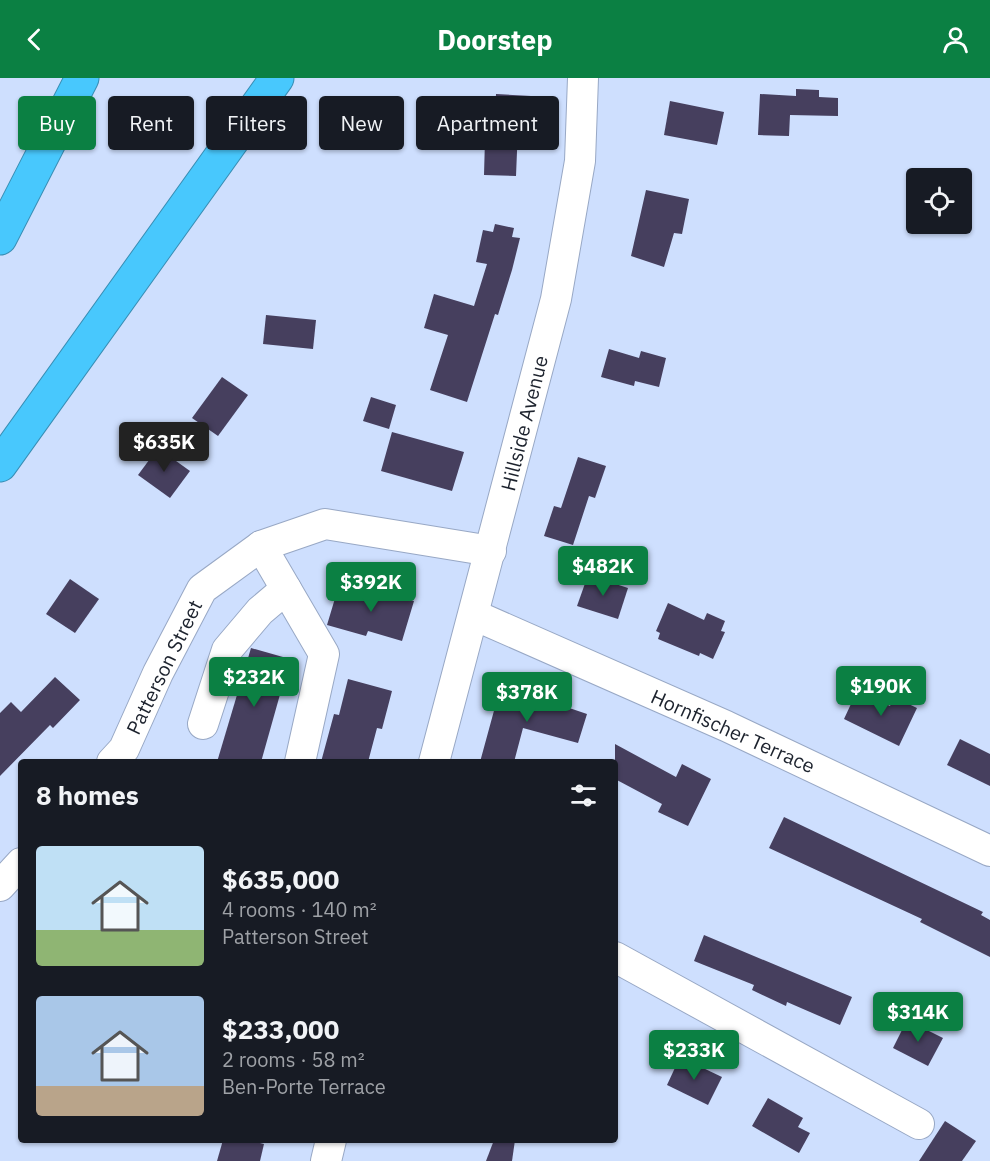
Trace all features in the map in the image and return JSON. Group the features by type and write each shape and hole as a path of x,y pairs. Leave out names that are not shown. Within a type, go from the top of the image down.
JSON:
{"highway":[{"path":"0,238 82,78"},
{"path":"0,465 277,78"}],"street":[{"name":"Hillside Avenue","path":"435,759 556,299 580,161 583,78"},
{"name":"Patterson Street","path":"115,759 124,749 158,674 202,589 261,546 325,524 491,551"},
{"path":"261,546 324,654 301,759"},
{"path":"203,724 227,650 260,611 286,589"},
{"name":"Hornfischer Terrace","path":"474,615 736,731 990,851"},
{"path":"0,886 18,866"},
{"path":"618,959 919,1124"},
{"path":"326,1161 330,1143"}],"building":[{"path":"796,89 819,90 819,97 838,98 838,116 790,115 789,136 758,135 760,94 796,96"},
{"path":"496,94 531,96 496,96"},
{"path":"670,101 724,112 717,145 664,135"},
{"path":"485,150 517,150 516,176 484,175"},
{"path":"646,190 689,199 682,234 674,233 664,267 631,256"},
{"path":"495,224 514,228 512,237 520,238 498,315 495,314 467,402 430,390 448,335 424,328 434,294 474,306 487,264 476,262 483,230 493,232"},
{"path":"266,315 316,320 313,349 263,344"},
{"path":"609,349 639,358 641,351 666,358 659,387 635,381 634,386 601,377"},
{"path":"222,377 248,395 218,436 192,418"},
{"path":"371,397 396,405 389,429 363,421"},
{"path":"392,432 464,452 452,491 381,471"},
{"path":"158,448 190,471 170,498 138,475"},
{"path":"578,457 606,466 595,498 589,496 573,545 544,536 554,506 561,508"},
{"path":"588,575 628,588 618,619 577,606"},
{"path":"70,579 99,599 75,633 46,614"},
{"path":"339,585 375,596 376,590 414,601 402,641 368,631 366,636 327,625"},
{"path":"668,603 704,620 707,613 725,621 721,631 725,632 713,659 700,653 699,656 658,639 660,633 656,631"},
{"path":"251,648 290,659 262,759 218,759"},
{"path":"55,677 80,700 53,728 50,725 0,776 0,713 11,702 21,712"},
{"path":"348,679 392,691 382,729 377,728 369,759 322,759 334,714 339,715"},
{"path":"501,685 587,714 578,743 523,728 515,759 481,759"},
{"path":"857,691 890,706 894,697 917,708 899,746 844,719"},
{"path":"960,739 990,754 990,786 947,765"},
{"path":"615,744 676,777 682,764 711,779 688,826 658,812 662,804 618,781 618,759 615,759"},
{"path":"784,817 983,912 981,915 990,920 990,957 920,922 922,919 769,848"},
{"path":"704,935 852,997 840,1025 787,1002 786,1006 752,990 754,985 694,961"},
{"path":"907,1020 943,1038 928,1066 893,1048"},
{"path":"680,1057 722,1077 708,1105 667,1085"},
{"path":"768,1098 803,1118 798,1127 810,1133 799,1153 752,1126"},
{"path":"945,1121 976,1141 962,1161 919,1161"},
{"path":"222,1143 264,1144 260,1161 217,1161"},
{"path":"493,1143 515,1143 512,1161 486,1161"}]}
